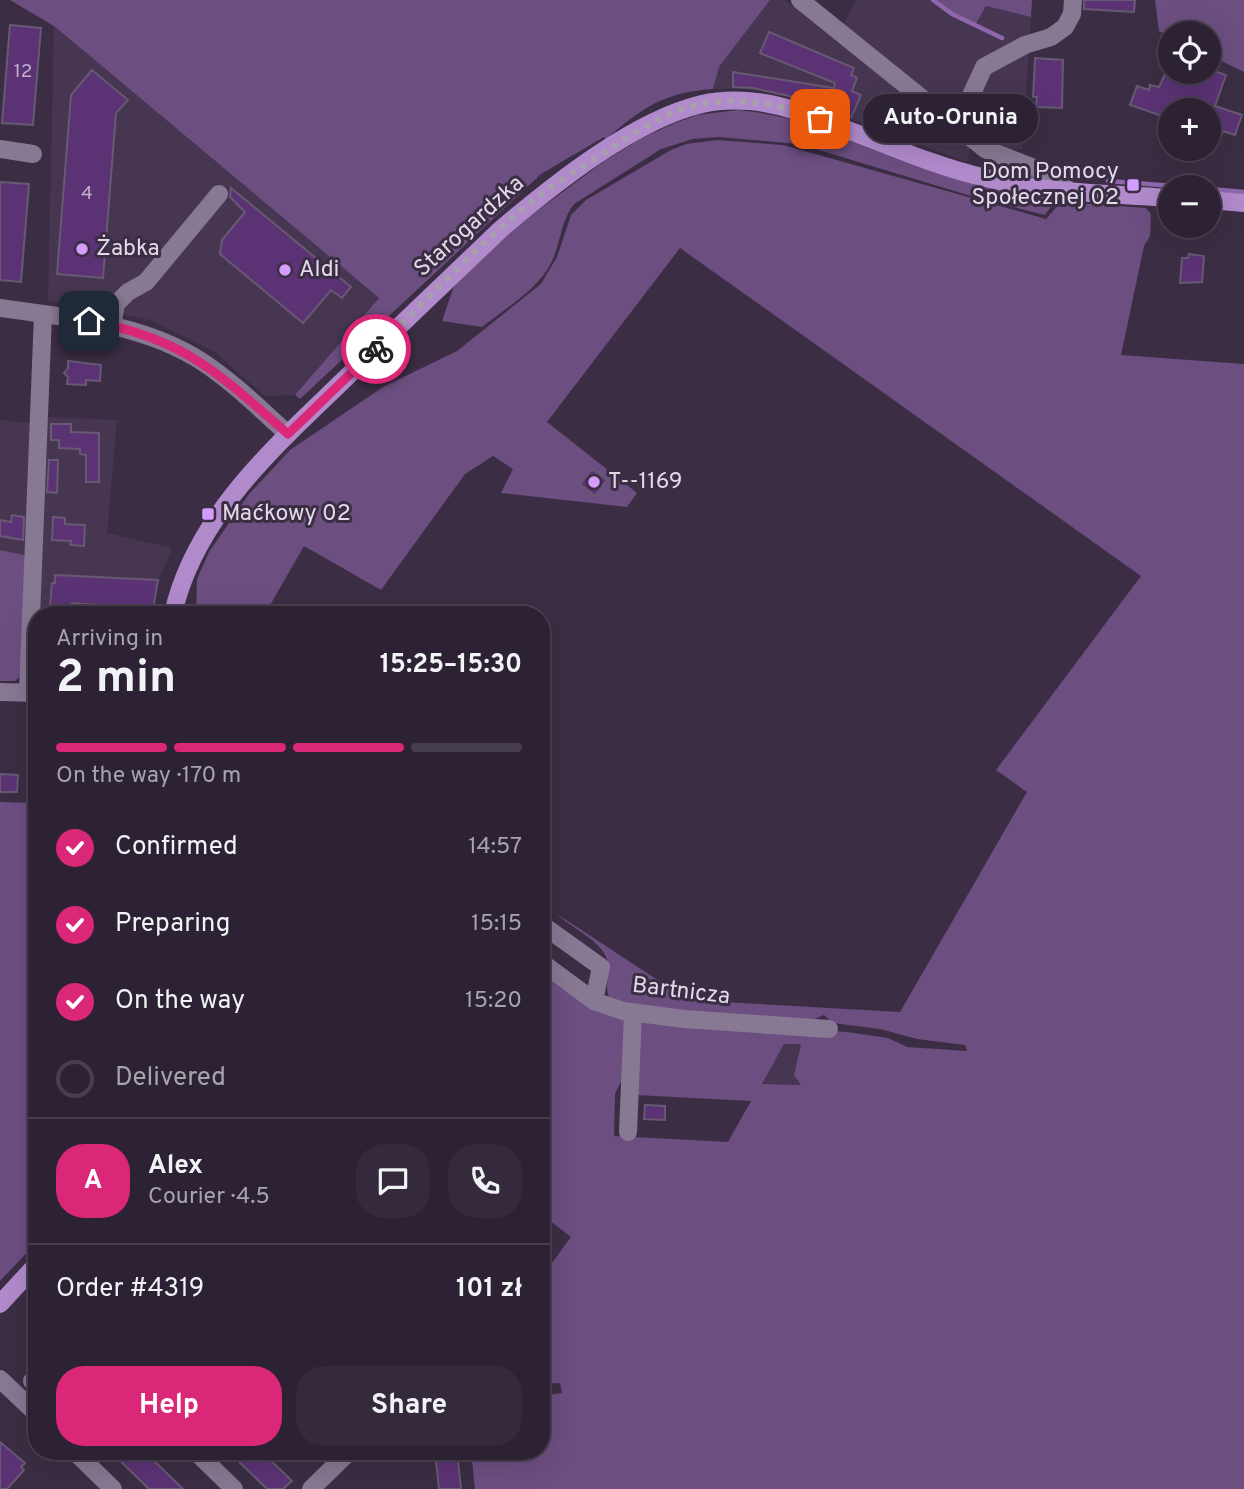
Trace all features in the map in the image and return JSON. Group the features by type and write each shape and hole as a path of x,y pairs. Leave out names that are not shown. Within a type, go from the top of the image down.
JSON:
{"main road":[{"name":"Starogardzka","path":"175,606 194,553 216,519 288,434 501,229 538,197 630,135 670,114 704,103 741,100 769,104 794,110 985,178 1067,190 1158,197"},
{"path":"1221,202 1244,203"},
{"path":"0,1304 28,1274"}],"street":[{"path":"800,0 985,149 1047,173 1062,182 1067,190"},
{"path":"956,128 984,67 1026,45 1051,37 1065,27 1072,14 1073,0"},
{"path":"0,149 33,155"},
{"path":"112,326 116,304 128,292 146,282 219,194"},
{"path":"0,308 112,326 162,340 203,362 288,434"},
{"path":"35,606 43,314"},
{"path":"0,692 28,693"},
{"path":"550,930 601,967 594,1001"},
{"name":"Bartnicza","path":"550,969 594,1001 633,1013 684,1020 829,1029"},
{"path":"628,1132 633,1013"},
{"path":"0,1379 28,1405"},
{"path":"83,1460 113,1489"},
{"path":"204,1460 234,1489"},
{"path":"310,1489 341,1460"}],"shaded area":[{"path":"10,0 770,0 719,67 713,89 667,98 643,110 606,139 604,137 541,174 300,399 295,395 379,298 54,26"},
{"path":"770,0 785,0 836,40 856,0 933,0 952,14 986,6 1031,17 1022,150 971,146 967,162 788,97 746,88 713,89 719,67"},
{"path":"933,0 1032,0 1031,17 986,6 975,25 952,14"},
{"path":"1155,0 1244,0 1244,72 1221,61 1221,21 1158,21 1158,23"},
{"path":"54,26 379,298 295,395 265,396 215,352 150,320 48,301"},
{"path":"738,110 772,115 839,134 971,183 1011,193 1058,197 1045,215 981,199 799,144 718,137 693,139 661,149 574,204 565,219 547,270 525,294 482,327 442,321 454,286 513,229 603,162 642,138 675,123 697,115"},
{"path":"717,140 783,145 1046,219 1061,202 1146,208 1151,214 1150,236 1144,246 1121,355 1244,364 1244,1489 475,1489 472,1460 550,1460 550,1395 562,1393 560,1383 550,1384 550,1266 571,1237 550,1221 550,980 561,988 628,1018 628,1067 615,1094 614,1136 728,1142 751,1101 636,1095 640,1020 847,1032 888,1038 907,1047 967,1051 965,1045 833,1023 824,1015 808,1022 692,1017 610,999 607,990 609,967 605,954 593,941 557,914 688,1000 900,1012 1027,792 996,770 1141,576 680,248 547,422 637,493 627,507 501,493 513,469 493,456 465,474 381,590 304,546 270,606 196,606 197,579 209,552 249,494 290,450 383,387 457,351 541,284 557,257 571,215 586,200 686,144","holes":["784,1044 801,1044 794,1075 801,1085 762,1084"]},
{"path":"44,417 117,420 107,533 172,548 159,580 154,606 37,606"},
{"path":"0,420 31,423 29,556 0,550"},
{"path":"0,550 29,556 25,672 15,681 0,681"},
{"path":"0,802 28,803 28,1251 0,1281"},
{"path":"784,1044 801,1044 794,1074 801,1085 761,1084"}],"building":[{"path":"1084,0 1135,0 1134,12 1084,9"},
{"path":"10,25 41,28 33,125 2,123"},
{"path":"769,32 854,68 851,75 857,78 852,91 861,95 851,118 789,96 753,88 733,87 733,72 834,88 835,83 760,53"},
{"path":"1035,58 1063,60 1062,108 1036,107 1037,97 1033,97"},
{"path":"92,70 128,100 116,113 103,278 57,274 71,95"},
{"path":"1221,73 1226,75 1218,98 1158,98 1158,115 1130,105 1137,86 1149,90 1150,85 1159,87 1160,84 1221,84"},
{"path":"1221,108 1242,115 1235,135 1223,131 1221,136"},
{"path":"0,182 29,184 21,282 0,280"},
{"name":"Aldi","path":"231,188 351,287 342,298 331,290 303,323 220,254 222,240 245,212 230,197"},
{"path":"1189,254 1204,256 1202,282 1180,283 1182,258 1188,258"},
{"path":"68,361 101,365 100,381 86,380 86,385 67,384 68,377 64,373 68,368"},
{"path":"51,424 71,424 71,432 99,433 99,482 86,482 86,455 80,454 80,449 59,448 59,440 51,440"},
{"path":"49,460 58,460 57,493 47,492"},
{"name":"T--1169","path":"592,469 607,480 595,496 580,484"},
{"path":"12,515 24,517 23,540 0,536 0,520 11,522"},
{"path":"53,517 65,518 65,524 85,525 84,546 70,545 71,541 52,540"},
{"path":"55,575 158,580 154,606 72,603 71,606 50,606 52,583 55,583"},
{"path":"0,774 18,775 17,792 0,792"},
{"path":"645,1105 665,1106 665,1120 644,1119"},
{"path":"0,1442 25,1463 21,1467 24,1470 7,1489 0,1489"},
{"path":"119,1460 153,1460 183,1489 149,1489"},
{"path":"237,1460 270,1460 292,1481 283,1489 267,1489"},
{"path":"436,1460 458,1460 461,1489 439,1489"}],"waterway":[{"path":"933,0 952,14 1002,38"},
{"path":"1108,181 1158,185"},
{"path":"1221,190 1244,192"}],"way so far":[{"path":"376,349 538,197 630,135 670,114 704,103 741,100 794,110 820,119"}],"place":[{"name":"Auto-Orunia","path":"820,119"},
{"name":"Dom Pomocy Społecznej 02","path":"1133,185"},
{"name":"Żabka","path":"82,249"},
{"name":"Aldi","path":"285,270"},
{"name":"T--1169","path":"594,482"},
{"name":"Maćkowy 02","path":"208,514"}],"route":[{"path":"89,321 136,331 162,340 203,362 288,434 376,349"}]}
